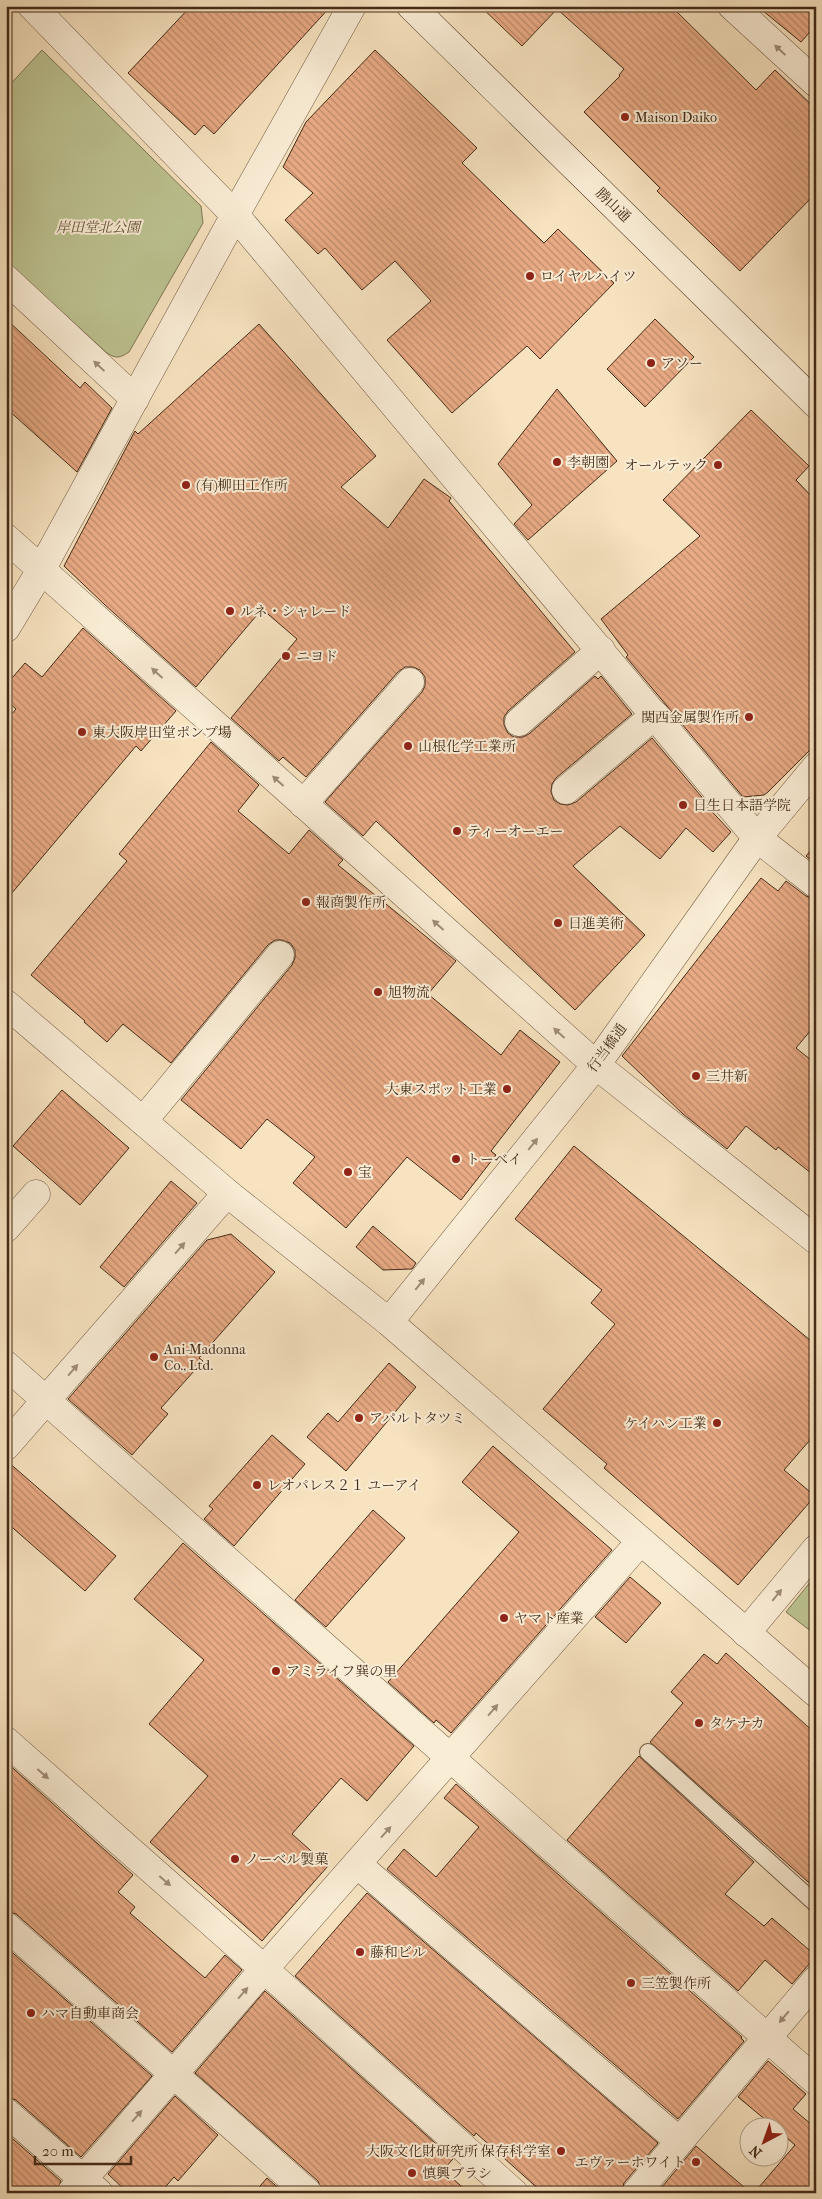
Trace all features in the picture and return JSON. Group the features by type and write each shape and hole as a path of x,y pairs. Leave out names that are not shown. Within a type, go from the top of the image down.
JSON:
{"street":[{"path":"32,6 235,215 757,838 816,884"},
{"path":"6,628 41,570 235,215 352,6"},
{"name":"勝山通","path":"411,6 816,404"},
{"path":"732,6 816,83"},
{"path":"6,279 135,399"},
{"path":"6,538 596,1065 816,1240"},
{"path":"519,722 601,650"},
{"path":"303,804 410,682"},
{"path":"566,790 655,715"},
{"name":"行当橋通","path":"389,1322 596,1065 757,838 816,767"},
{"path":"143,1121 280,955"},
{"path":"6,1004 227,1193 389,1322 816,1693"},
{"path":"6,1446 227,1193"},
{"path":"6,1228 36,1194"},
{"path":"6,1365 816,2081"},
{"path":"6,2112 84,2188 173,2074 640,1542"},
{"path":"746,1633 816,1548"},
{"path":"6,1741 514,2193"},
{"path":"358,1864 679,2141"},
{"path":"6,1926 308,2193"},
{"path":"636,2193 816,1980"}],"lane":[{"path":"648,1752 816,1904"}],"green space":[{"name":"岸田堂北公園","path":"42,50 201,206 203,223 129,352 120,357 107,353 6,261 6,89"},
{"path":"816,1575 816,1635 786,1612"}],"building":[{"path":"191,6 331,6 214,134 204,125 195,135 128,73"},
{"path":"480,6 671,6 756,90 775,70 816,109 816,193 740,271 657,191 660,188 584,112 620,76 624,69 557,9 522,46"},
{"path":"757,6 816,6 816,25 801,42"},
{"path":"375,50 477,148 462,163 544,243 558,229 614,283 540,359 527,346 452,413 387,340 431,301 395,261 362,290 325,248 318,254 285,220 313,193 283,167 306,122"},
{"path":"6,319 80,388 85,382 112,408 77,472 6,408"},
{"name":"アソー","path":"655,319 694,357 645,407 607,369"},
{"path":"259,324 376,456 341,487 388,528 424,479 451,498 449,501 575,652 508,711 504,717 504,725 508,733 514,737 523,737 529,734 595,676 598,679 601,676 632,714 556,778 552,784 551,792 554,800 560,804 568,805 576,802 652,738 706,802 703,802 731,832 713,852 686,828 660,859 620,826 573,866 645,935 575,1010 376,821 363,836 325,802 422,692 425,686 425,677 420,670 413,667 405,667 398,672 306,777 283,757 279,761 231,718 297,639 262,609 196,687 64,566 135,431 138,434"},
{"name":"李朝園","path":"557,389 617,461 528,540 514,524 532,505 498,464"},
{"path":"751,410 809,466 796,480 816,501 816,744 764,795 743,797 626,657 628,655 601,619 700,536 663,500"},
{"name":"東大阪岸田堂ポンプ場","path":"83,628 176,711 141,751 136,746 6,900 6,721 16,709 6,700 6,685 25,663 42,677"},
{"path":"211,742 259,785 238,811 289,854 309,830 343,860 338,865 456,961 428,994 501,1055 520,1030 560,1062 491,1151 496,1155 461,1200 407,1157 346,1228 293,1183 315,1157 267,1119 241,1149 181,1100 292,965 295,958 295,950 290,943 275,940 268,945 171,1063 123,1024 107,1042 31,975 127,861 119,854"},
{"path":"816,844 816,864 806,856"},
{"path":"761,878 778,891 786,881 806,896 816,899 816,1024 796,1048 816,1064 816,1177 778,1147 776,1150 746,1126 727,1149 683,1114 622,1056"},
{"path":"62,1090 129,1148 80,1205 13,1146"},
{"name":"ケイハン工業","path":"574,1146 816,1345 816,1433 784,1470 815,1496 738,1585 604,1468 607,1464 543,1409 615,1324 591,1303 602,1290 515,1219"},
{"path":"171,1181 197,1203 124,1287 100,1267"},
{"path":"373,1226 416,1263 412,1269 383,1270 356,1247"},
{"path":"231,1234 275,1272 199,1358 203,1361 161,1408 168,1414 132,1455 68,1399 207,1240"},
{"name":"アパルトタツミ","path":"389,1363 416,1387 346,1471 307,1437 328,1413 338,1422"},
{"name":"レオパレス２１ ユーアイ","path":"272,1435 305,1464 234,1546 204,1519 213,1509 209,1506"},
{"name":"ヤマト産業","path":"493,1446 612,1550 451,1733 436,1720 434,1723 388,1682 519,1532 462,1482"},
{"path":"7,1461 116,1556 85,1591 6,1522"},
{"path":"373,1510 405,1538 326,1627 295,1600"},
{"path":"183,1543 414,1746 367,1801 341,1778 292,1834 328,1866 262,1941 150,1842 208,1776 149,1724 204,1660 134,1599"},
{"path":"630,1577 661,1603 626,1643 595,1617"},
{"path":"726,1653 816,1734 816,1889 650,1742 683,1703 671,1692 704,1654 717,1664"},
{"path":"639,1756 754,1862 725,1894 764,1926 772,1918 816,1956 792,1984 765,1960 738,1991 567,1840"},
{"path":"6,1762 133,1875 118,1892 135,1907 130,1913 205,1978 225,1955 242,1970 172,2052 16,1914 6,1911"},
{"path":"456,1784 742,2037 744,2041 678,2119 387,1869 404,1849 436,1877 479,1827 444,1798"},
{"path":"367,1893 658,2143 624,2183 621,2193 543,2193 476,2133 474,2136 295,1976"},
{"path":"6,1947 152,2076 81,2157 16,2100 6,2097"},
{"path":"265,1991 453,2159 443,2170 469,2193 323,2193 318,2181 195,2073"},
{"path":"768,2061 806,2094 793,2109 812,2125 816,2121 816,2193 754,2193 777,2166 790,2166 790,2151 795,2145 790,2141 790,2116 761,2116 738,2097"},
{"path":"175,2096 218,2135 178,2181 174,2177 160,2193 128,2193 108,2174"},
{"path":"6,2133 61,2181 56,2193 6,2193"},
{"name":"エヴァーホワイト","path":"696,2146 751,2193 657,2193"},
{"path":"267,2178 284,2193 254,2193"}],"place":[{"name":"Maison Daiko","path":"625,117"},
{"name":"ロイヤルハイツ","path":"530,276"},
{"name":"アソー","path":"651,363"},
{"name":"李朝園","path":"557,462"},
{"name":"オールテック","path":"718,465"},
{"name":"(有)柳田工作所","path":"186,485"},
{"name":"ルネ・シャレード","path":"230,611"},
{"name":"ニヨド","path":"286,656"},
{"name":"関西金属製作所","path":"749,717"},
{"name":"東大阪岸田堂ポンプ場","path":"82,732"},
{"name":"山根化学工業所","path":"408,746"},
{"name":"日生日本語学院","path":"683,805"},
{"name":"ティーオーエー","path":"457,831"},
{"name":"報商製作所","path":"306,902"},
{"name":"日進美術","path":"558,923"},
{"name":"旭物流","path":"378,992"},
{"name":"三井新","path":"696,1076"},
{"name":"大東スポット工業","path":"507,1089"},
{"name":"トーベイ","path":"456,1159"},
{"name":"宝","path":"348,1172"},
{"name":"Ani-Madonna Co., Ltd.","path":"154,1357"},
{"name":"アパルトタツミ","path":"359,1418"},
{"name":"ケイハン工業","path":"717,1423"},
{"name":"レオパレス２１ ユーアイ","path":"257,1485"},
{"name":"ヤマト産業","path":"504,1618"},
{"name":"アミライフ巽の里","path":"276,1671"},
{"name":"タケナカ","path":"699,1723"},
{"name":"ノーベル製菓","path":"235,1859"},
{"name":"藤和ビル","path":"360,1952"},
{"name":"三笠製作所","path":"631,1983"},
{"name":"ハマ自動車商会","path":"31,2013"},
{"name":"大阪文化財研究所 保存科学室","path":"561,2151"},
{"name":"エヴァーホワイト","path":"696,2162"},
{"name":"慎興ブラシ","path":"412,2173"}]}
